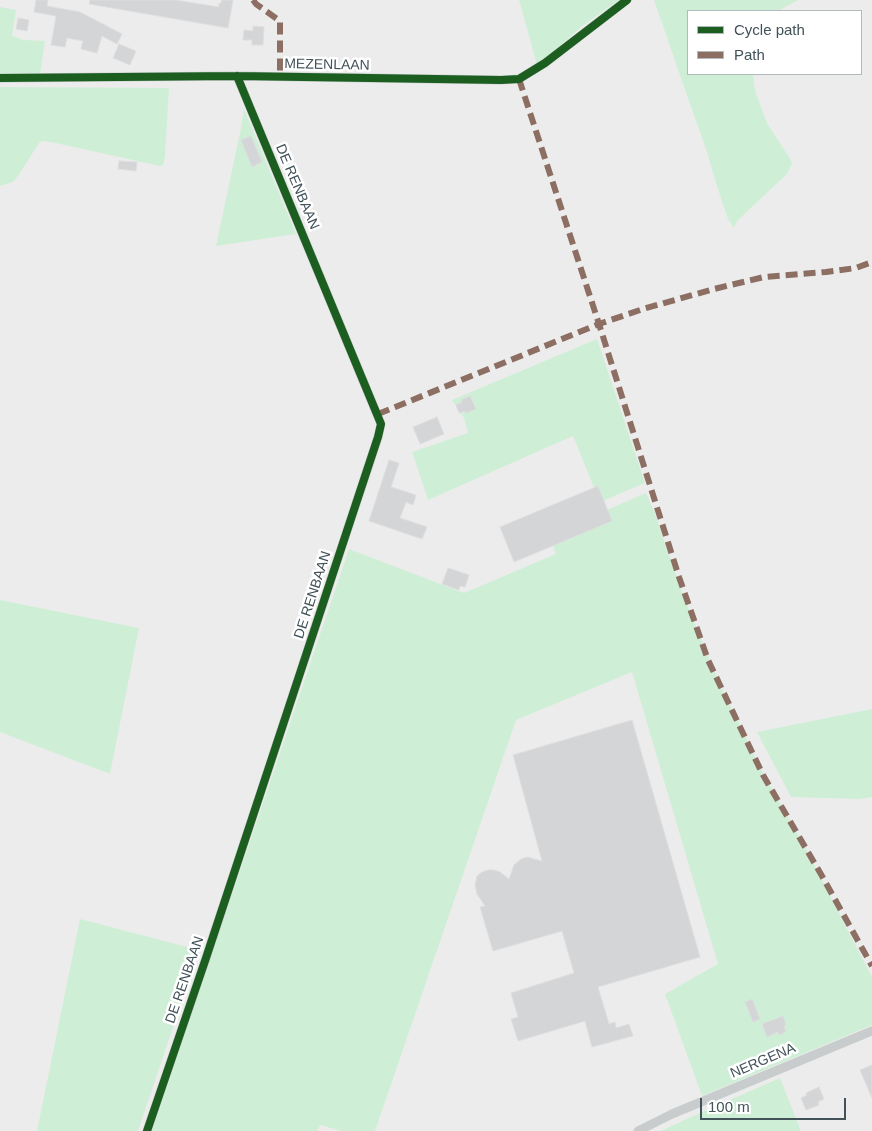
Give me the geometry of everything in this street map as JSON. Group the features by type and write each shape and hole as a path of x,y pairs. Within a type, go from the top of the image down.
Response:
{"street":[{"name":"MEZENLAAN","path":"0,78 237,76 519,79 545,63 627,0"},
{"name":"DE RENBAAN","path":"147,1131 216,930 381,424 237,76"},
{"name":"NERGENA","path":"638,1131 672,1114 872,1031"}],"green space":[{"path":"519,0 619,0 582,26 537,65"},
{"path":"654,0 798,0 780,10 687,10 687,75 753,75 755,91 767,123 792,163 787,174 737,221 734,228 728,219 707,152"},
{"path":"0,7 16,10 12,36 24,40 45,41 40,75 0,75"},
{"path":"0,87 169,88 163,165 160,166 42,141 13,182 0,186"},
{"path":"244,109 296,234 216,246 241,128"},
{"path":"597,339 645,483 600,502 573,436 428,500 412,452 468,433 464,418 452,400"},
{"path":"646,493 681,590 721,687 758,764 807,851 872,977 872,1025 702,1096 665,994 718,964 632,672 516,720 375,1131 341,1131 320,1125 317,1131 152,1131 349,549 464,593 556,554 549,535"},
{"path":"0,600 139,628 110,774 0,732"},
{"path":"872,709 872,797 859,799 791,797 757,732"},
{"path":"80,919 199,950 138,1131 37,1131"},
{"path":"780,1078 801,1131 661,1131 684,1120"}],"building":[{"path":"36,0 48,0 47,6 80,12 122,34 117,44 102,36 97,53 81,49 83,41 67,38 65,47 51,45 56,16 34,12"},
{"path":"90,0 175,0 219,7 219,3 222,0 233,0 228,28 89,4"},
{"path":"18,18 29,20 27,31 16,29"},
{"path":"253,26 264,27 263,45 252,45 252,40 243,40 244,30 253,31"},
{"path":"119,44 136,51 130,65 113,58"},
{"path":"251,136 262,162 252,167 241,140"},
{"path":"119,161 137,162 136,171 118,169"},
{"path":"470,396 476,409 466,413 465,411 459,413 456,405 462,402 461,400"},
{"path":"437,417 444,434 420,444 413,427"},
{"path":"389,460 399,463 391,487 416,495 413,505 406,502 400,518 427,527 422,539 369,521"},
{"path":"598,486 612,521 514,562 500,527"},
{"path":"448,568 469,575 465,587 460,586 459,590 442,584"},
{"path":"632,720 700,957 598,987 609,1024 615,1022 616,1028 629,1024 633,1036 592,1047 585,1021 518,1041 511,1019 518,1017 511,993 574,973 562,931 493,951 480,907 485,906 477,894 475,885 477,876 482,872 494,870 509,879 514,865 521,859 527,857 542,861 513,755"},
{"path":"752,999 760,1019 753,1022 745,1002"},
{"path":"783,1016 786,1032 779,1035 778,1032 767,1037 762,1024"},
{"path":"872,1065 872,1098 860,1070"},
{"path":"819,1087 824,1099 818,1102 819,1105 806,1110 801,1098 807,1095 806,1093"}],"marked path":[{"path":"253,0 280,21 280,76"},
{"path":"519,79 679,577 708,660 763,775 872,966"},
{"path":"378,414 599,324 643,309 764,277 856,268 872,262"}],"cycle path":[{"path":"0,78 237,76 519,79 545,63 627,0"},
{"path":"147,1131 206,958 381,424 237,76"}]}
